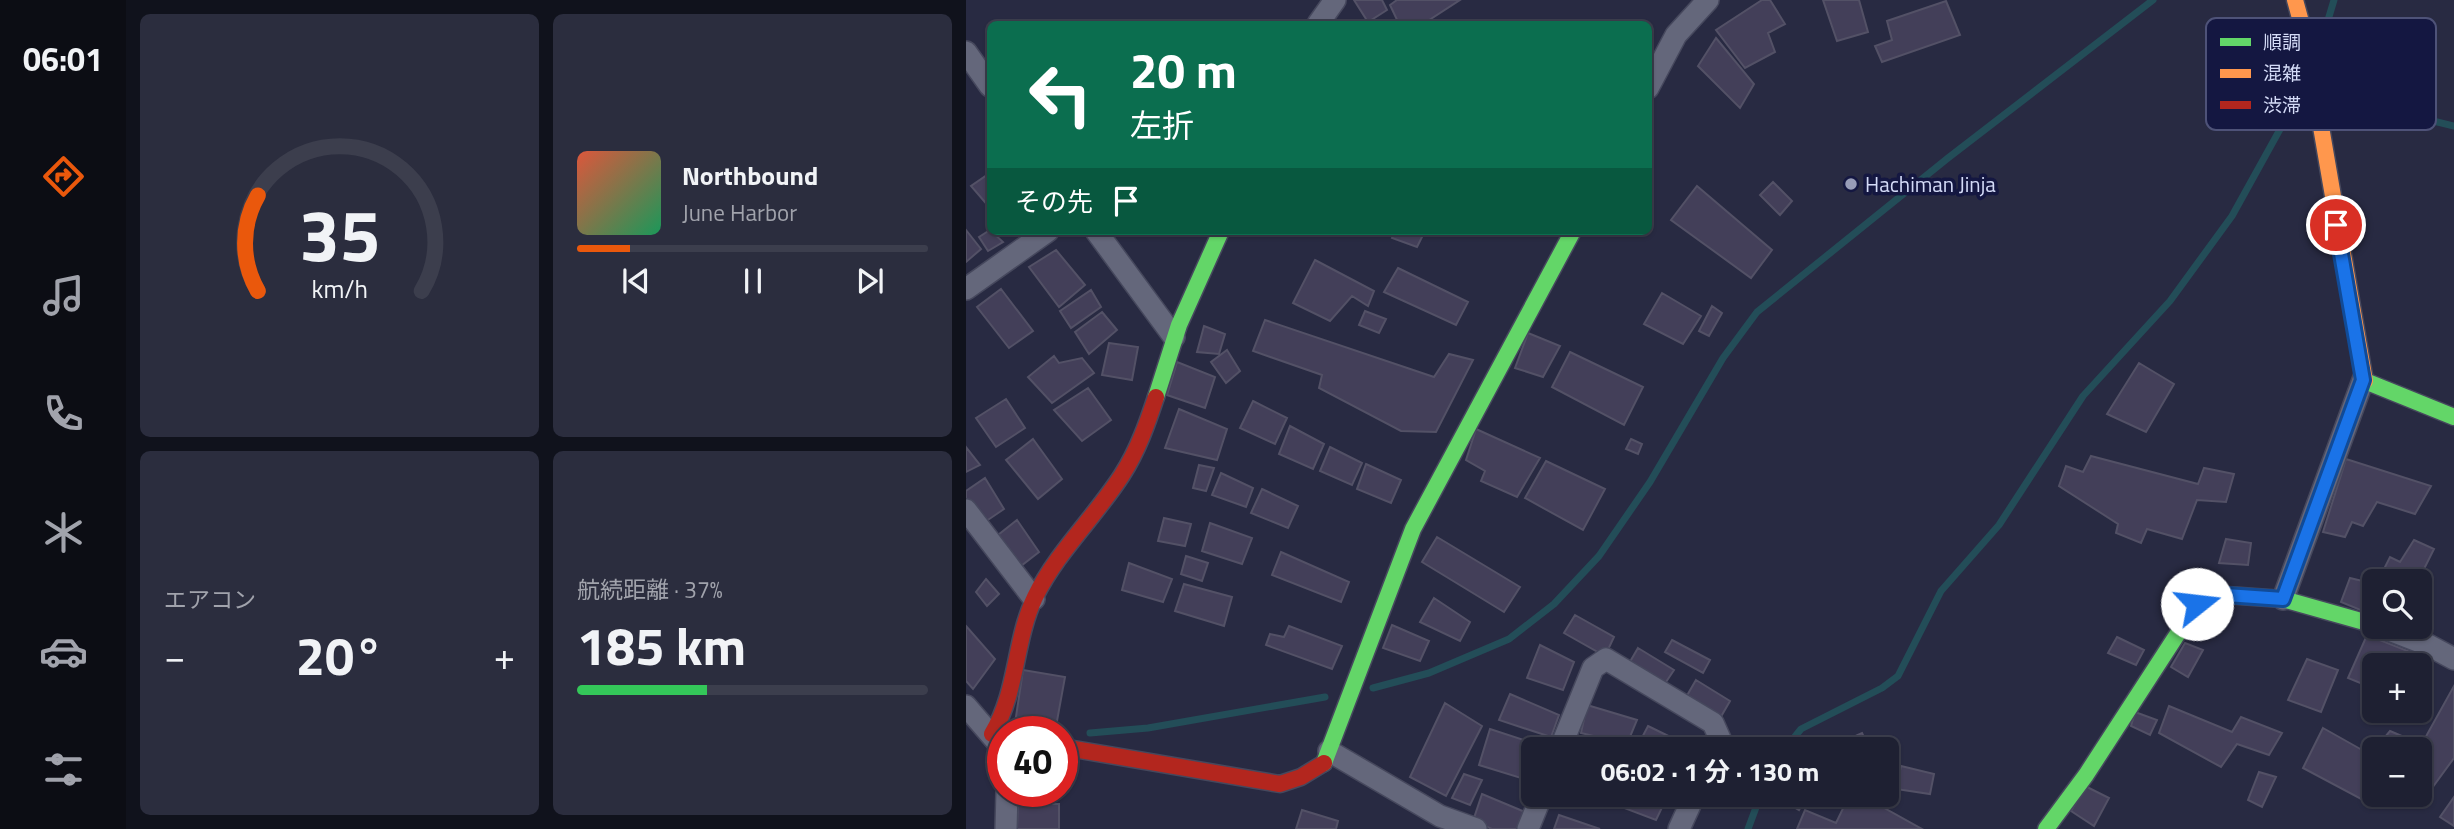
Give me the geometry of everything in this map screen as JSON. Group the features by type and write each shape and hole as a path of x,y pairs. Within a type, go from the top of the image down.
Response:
{"street":[{"path":"1320,21 1335,0"},
{"path":"1652,80 1676,35 1708,0"},
{"path":"2295,0 2300,18"},
{"path":"966,52 987,82"},
{"path":"2283,599 2363,380 2321,130"},
{"path":"966,289 1042,235"},
{"path":"1099,235 1174,338"},
{"path":"1004,716 1020,640 1034,599 1049,572 1125,470 1136,451 1174,338 1219,235"},
{"path":"1078,750 1280,783 1301,777 1325,763 1413,529 1571,235"},
{"path":"2363,380 2454,417"},
{"path":"966,510 1034,599"},
{"path":"2046,829 2086,775 2197,604 2212,594 2283,599 2362,622"},
{"path":"2412,639 2454,659"},
{"path":"1565,737 1593,668 1606,659 1713,723 1719,737"},
{"path":"966,706 987,728"},
{"path":"1329,751 1440,816 1476,829"},
{"path":"1006,829 1007,807"},
{"path":"1528,829 1537,807"},
{"path":"1679,829 1689,807"}],"building":[{"path":"1354,0 1382,0 1387,10 1367,21"},
{"path":"1397,0 1460,0 1428,21 1398,21 1390,5"},
{"path":"1762,0 1770,0 1785,24 1768,33 1775,52 1745,68 1716,30"},
{"path":"1823,0 1859,0 1868,32 1837,41"},
{"path":"1946,1 1960,35 1882,62 1875,46 1892,40 1887,21"},
{"path":"1716,38 1754,84 1740,108 1698,66"},
{"path":"987,175 987,205 971,186"},
{"path":"1773,182 1792,201 1780,215 1760,195"},
{"path":"1697,186 1772,250 1751,278 1671,220"},
{"path":"966,230 981,249 966,262"},
{"path":"987,232 987,235 995,235 1003,242 988,251 979,237"},
{"path":"1393,235 1423,235 1417,247 1392,238"},
{"path":"1056,250 1085,285 1059,307 1029,267"},
{"path":"1315,260 1374,291 1368,306 1352,296 1330,321 1293,303"},
{"path":"1398,268 1468,302 1456,325 1384,292"},
{"path":"1001,289 1033,331 1009,348 977,307"},
{"path":"1091,290 1101,307 1071,328 1060,311"},
{"path":"1662,293 1701,316 1683,344 1644,324"},
{"path":"1712,306 1722,313 1709,336 1699,331"},
{"path":"1365,311 1386,319 1379,333 1359,325"},
{"path":"1102,312 1117,330 1089,354 1075,332"},
{"path":"1265,320 1434,377 1449,354 1473,360 1436,432 1401,431 1319,388 1322,375 1253,351"},
{"path":"1204,326 1225,334 1219,354 1197,352"},
{"path":"1528,333 1560,346 1543,377 1515,368"},
{"path":"1109,343 1138,347 1132,380 1102,375"},
{"path":"1227,350 1240,371 1226,383 1211,362"},
{"path":"1570,352 1643,387 1624,425 1552,387"},
{"path":"1054,356 1059,363 1082,358 1094,373 1052,403 1028,377"},
{"path":"1177,362 1215,377 1205,408 1167,395"},
{"path":"2139,363 2174,384 2146,432 2107,414"},
{"path":"1088,388 1111,420 1082,441 1054,410"},
{"path":"1006,399 1025,428 996,447 976,418"},
{"path":"1253,401 1287,418 1275,444 1240,428"},
{"path":"1179,409 1227,429 1217,460 1165,448"},
{"path":"1290,426 1324,444 1313,469 1279,454"},
{"path":"1476,429 1540,458 1517,497 1481,481 1485,471 1466,460"},
{"path":"1033,439 1062,479 1038,499 1006,460"},
{"path":"1631,439 1642,444 1638,454 1626,449"},
{"path":"966,447 980,465 966,472"},
{"path":"1330,447 1362,463 1352,485 1320,471"},
{"path":"2091,456 2198,484 2204,468 2234,474 2226,502 2197,500 2182,539 2147,529 2141,543 2116,533 2118,524 2059,486 2066,466 2083,472"},
{"path":"2346,459 2431,486 2415,514 2377,502 2363,526 2352,522 2345,537 2323,532"},
{"path":"1546,461 1605,489 1583,530 1525,498"},
{"path":"1366,464 1401,480 1391,503 1357,489"},
{"path":"1199,465 1214,468 1206,491 1193,488"},
{"path":"1221,473 1253,488 1246,507 1212,495"},
{"path":"985,478 1004,509 982,524 966,502 966,491"},
{"path":"1262,489 1298,506 1288,528 1251,513"},
{"path":"1164,518 1191,524 1185,546 1158,541"},
{"path":"1017,520 1039,552 1017,569 993,539"},
{"path":"1210,523 1252,538 1242,564 1202,551"},
{"path":"1437,537 1520,587 1504,612 1422,562"},
{"path":"2226,539 2251,543 2248,565 2219,563"},
{"path":"2414,540 2434,549 2424,569 2384,569 2390,557 2400,562"},
{"path":"1281,552 1349,582 1341,602 1272,575"},
{"path":"1186,556 1208,563 1202,581 1181,574"},
{"path":"1129,563 1172,579 1163,602 1122,590"},
{"path":"2350,578 2362,581 2362,611 2341,602"},
{"path":"986,579 999,594 987,606 976,592"},
{"path":"1184,584 1232,597 1224,626 1175,611"},
{"path":"1434,598 1470,622 1460,641 1420,622"},
{"path":"1575,615 1614,637 1605,656 1564,633"},
{"path":"1392,625 1429,641 1420,661 1383,648"},
{"path":"966,626 995,659 973,689 966,681"},
{"path":"1289,626 1342,646 1332,669 1266,645 1270,634 1284,637"},
{"path":"2117,637 2144,650 2136,665 2108,653"},
{"path":"2365,639 2377,639 2413,653 2362,653 2362,684 2348,678"},
{"path":"1672,640 1710,660 1703,673 1665,652"},
{"path":"2185,643 2203,650 2188,677 2171,667"},
{"path":"1540,645 1574,662 1563,690 1527,678"},
{"path":"1638,648 1674,670 1662,688 1627,667"},
{"path":"2307,659 2338,670 2321,712 2288,700"},
{"path":"1023,670 1065,677 1058,716 1016,716"},
{"path":"1696,680 1730,701 1719,720 1685,699"},
{"path":"2454,686 2454,758 2432,788 2432,737 2426,737"},
{"path":"1510,694 1559,715 1551,737 1499,720"},
{"path":"1445,703 1482,726 1446,796 1410,777"},
{"path":"1587,705 1637,720 1630,737 1598,737 1581,733"},
{"path":"2169,706 2232,732 2241,717 2282,733 2269,755 2237,744 2221,767 2159,733"},
{"path":"2135,712 2157,720 2150,735 2131,726"},
{"path":"1648,726 1671,737 1642,737"},
{"path":"2323,728 2362,750 2362,799 2303,768"},
{"path":"1490,729 1521,739 1521,778 1479,765"},
{"path":"2390,731 2404,737 2385,737"},
{"path":"1901,766 1934,774 1930,794 1899,789"},
{"path":"2259,772 2276,777 2262,807 2248,800"},
{"path":"1464,774 1482,780 1470,805 1452,798"},
{"path":"2085,786 2109,798 2094,826 2071,811"},
{"path":"1482,794 1525,812 1518,829 1492,829 1473,821"},
{"path":"2454,797 2454,826 2440,817"},
{"path":"1018,807 1059,807 1059,829 1017,829"},
{"path":"1622,807 1662,807 1656,820"},
{"path":"1844,807 1882,807 1922,829 1797,829 1805,810 1836,823"},
{"path":"1302,810 1338,821 1336,829 1296,829"},
{"path":"1559,815 1600,829 1554,829"}],"waterway":[{"path":"1373,688 1429,673 1509,639 1554,604 1599,556 1650,482 1723,358 1757,312 1948,158 2153,0"},
{"path":"2329,18 2334,0"},
{"path":"2436,122 2454,126"},
{"path":"1795,737 1801,729 1882,688 1898,676 1941,591 1999,525 2083,396 2170,301 2232,216 2280,130"},
{"path":"1090,733 1148,728 1325,697"},
{"path":"1748,829 1756,807"}],"traffic: fast":[{"path":"1156,397 1179,325 1219,235"},
{"path":"1324,763 1413,529 1571,235"},
{"path":"2365,381 2454,417"},
{"path":"2046,829 2086,775 2197,604 2212,594 2283,599 2362,621"}],"traffic: slow":[{"path":"2295,0 2300,18"},
{"path":"2322,130 2365,381"}],"traffic: jam":[{"path":"1001,716 1007,701 1023,631 1035,597 1054,565 1128,466 1156,397"},
{"path":"1078,750 1280,784 1301,777 1324,763"}],"place":[{"name":"Hachiman Jinja","path":"1851,184"}],"route":[{"path":"2197,604 2212,594 2283,599 2363,380 2336,225"}]}
